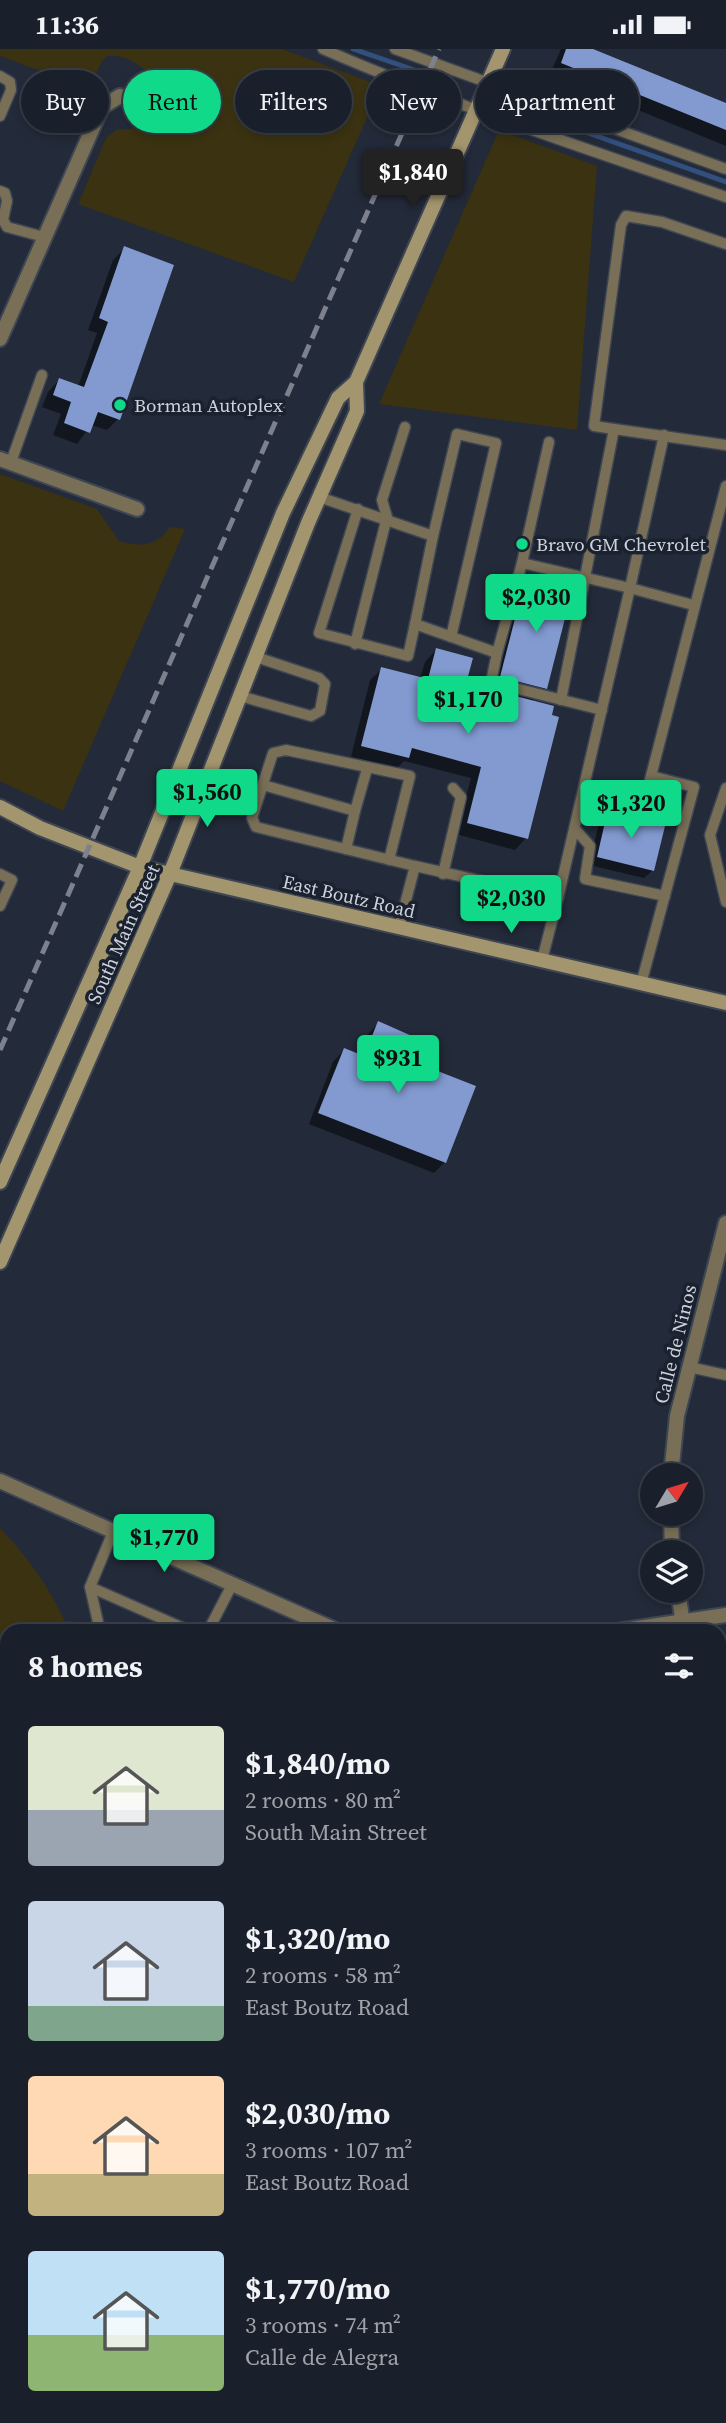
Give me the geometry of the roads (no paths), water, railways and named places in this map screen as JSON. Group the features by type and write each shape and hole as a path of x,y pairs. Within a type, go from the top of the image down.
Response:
{"main road":[{"name":"South Main Street","path":"494,70 503,49"},
{"name":"South Main Street","path":"0,1182 140,867 284,513 338,398 356,382 475,113"},
{"name":"South Main Street","path":"0,1262 170,874 319,497 357,411 356,382"},
{"name":"East Boutz Road","path":"0,807 89,848 140,867 726,1003"}],"street":[{"path":"0,339 6,312 44,237 102,107 120,96"},
{"path":"5,461 137,509"},
{"name":"Calle de Ninos","path":"672,1463 677,1416 726,1223"},
{"path":"0,1481 322,1624"},
{"path":"680,1603 684,1624"},
{"path":"692,1624 726,1615"}],"lane":[{"path":"323,49 420,92 475,107"},
{"path":"395,49 475,79"},
{"path":"0,76 10,82 10,90 0,116"},
{"path":"547,133 726,197"},
{"path":"625,133 726,169"},
{"path":"0,191 5,193 7,201 3,219 7,227 44,237"},
{"path":"726,244 662,222 626,216 621,225 594,426 726,446"},
{"path":"5,461 42,375"},
{"path":"355,644 387,517 382,501 405,427"},
{"path":"561,700 614,429"},
{"path":"358,509 319,633 408,656 457,434 496,443 451,637"},
{"path":"542,960 576,830 664,435"},
{"path":"549,442 522,563 491,682 602,711"},
{"path":"584,793 643,804 726,485"},
{"path":"319,497 387,517 433,536"},
{"path":"522,563 693,605"},
{"path":"415,624 497,653"},
{"path":"240,696 312,716 320,711 325,684 318,678 256,657"},
{"path":"423,779 286,750 273,753 252,818 256,827 443,874 558,898"},
{"path":"346,849 367,769"},
{"path":"389,860 410,776"},
{"path":"641,984 694,787 650,776"},
{"path":"263,785 355,811"},
{"path":"443,874 461,797 453,788"},
{"path":"726,788 723,808 710,835 726,901"},
{"path":"576,830 590,846 585,879 665,896"},
{"path":"399,927 415,866"},
{"path":"0,874 12,880 0,906"},
{"path":"689,1367 726,1375"},
{"path":"98,1624 90,1587 113,1532"},
{"path":"212,1624 232,1585"},
{"path":"90,1587 174,1624"}],"waterway":[{"path":"353,49 414,70"},
{"path":"588,133 726,182"}],"railway":[{"path":"0,1050 439,49"}],"place":[{"name":"Borman Autoplex","path":"120,405"},
{"name":"Bravo GM Chevrolet","path":"522,544"}]}
